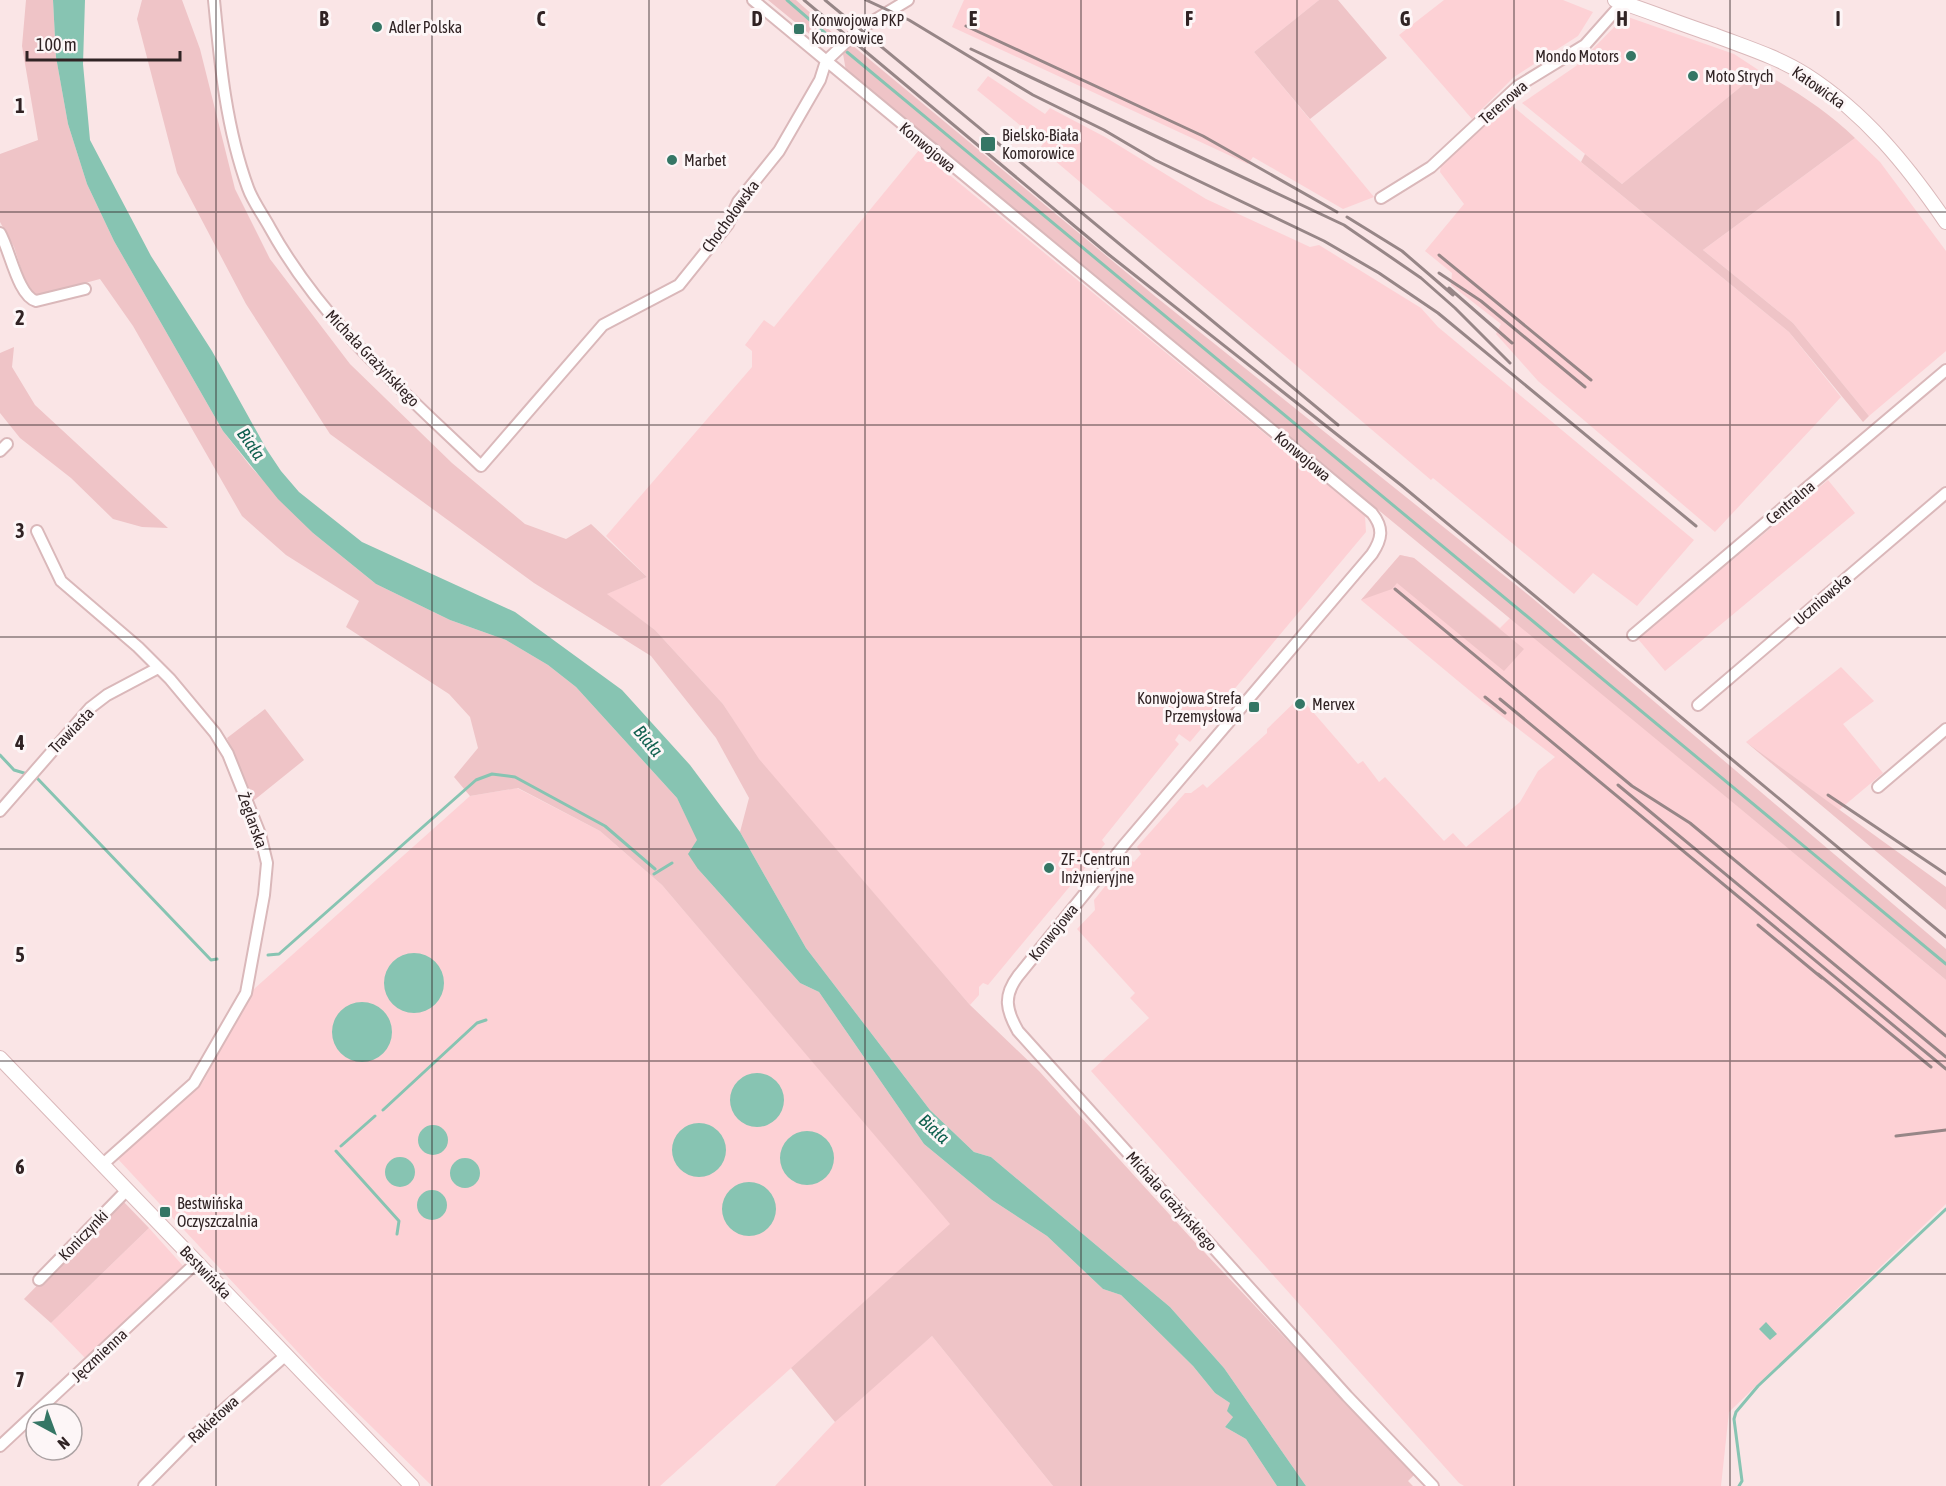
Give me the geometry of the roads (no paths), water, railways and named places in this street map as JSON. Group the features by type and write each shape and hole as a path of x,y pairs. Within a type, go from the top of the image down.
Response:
{"street":[{"name":"Michała Grażyńskiego","path":"214,0 220,70 234,141 249,190 280,247 310,290 350,339 481,466"},
{"name":"Konwojowa","path":"753,0 1379,521 1381,533 1379,544 1372,554 1125,844 1008,989 1006,1001"},
{"name":"Chochołowska","path":"481,466 603,325 679,285 728,224 738,202 779,151 820,80 826,61 855,34 908,0"},
{"name":"Terenowa","path":"1381,198 1431,167 1518,86 1585,45 1620,1"},
{"name":"Katowicka","path":"1620,1 1765,54 1805,74 1844,102 1879,135 1941,206 1946,222"},
{"path":"0,233 9,248 22,292 28,299 36,301 85,289"},
{"name":"Centralna","path":"1633,635 1946,370"},
{"name":"Uczniowska","path":"1698,705 1946,493"},
{"name":"Żeglarska","path":"37,531 61,581 158,668 202,717 228,754 260,834 267,862 267,876 246,993 194,1083 103,1164"},
{"name":"Trawiasta","path":"0,811 90,708 107,695 158,668"},
{"path":"1878,787 1946,729"},
{"name":"Michała Grażyńskiego","path":"1006,1001 1009,1016 1018,1031 1347,1396 1432,1486"},
{"name":"Bestwińska","path":"0,1058 412,1486"},
{"name":"Koniczynki","path":"39,1280 127,1190"},
{"name":"Jęczmienna","path":"0,1446 196,1262"},
{"name":"Rakietowa","path":"144,1486 188,1441 286,1355"}],"water":[{"name":"Biała","path":"53,0 85,0 83,64 90,140 151,256 212,351 281,471 299,492 362,542 515,612 622,690 690,765 740,832 806,948 930,1110 974,1152 991,1157 1170,1307 1224,1368 1306,1486 1277,1486 1246,1439 1225,1427 1233,1417 1227,1411 1230,1403 1215,1393 1193,1366 1121,1295 1103,1289 1047,1236 992,1200 924,1144 819,992 800,983 698,869 688,854 697,840 677,798 576,687 548,665 506,640 450,620 376,584 313,533 278,499 223,431 114,241 87,184 68,124 56,57"},
{"path":"414,953 431,958 439,966 444,983 439,1000 431,1008 414,1013 397,1008 389,1000 384,983 389,966 397,958"},
{"path":"362,1002 383,1011 392,1032 383,1053 362,1062 341,1053 332,1032 341,1011"},
{"path":"752,1073 762,1073 772,1077 780,1085 784,1100 780,1115 772,1123 762,1127 752,1127 742,1123 734,1115 730,1105 730,1095 734,1085 742,1077"},
{"path":"694,1123 704,1123 714,1127 722,1135 726,1150 722,1165 714,1173 704,1177 694,1177 684,1173 676,1165 672,1155 672,1145 676,1135 684,1127"},
{"path":"433,1125 444,1129 448,1140 444,1151 433,1155 422,1151 418,1140 422,1129"},
{"path":"802,1131 812,1131 822,1135 830,1143 834,1158 830,1173 822,1181 812,1185 802,1185 792,1181 784,1173 780,1163 780,1153 784,1143 792,1135"},
{"path":"400,1157 411,1161 415,1172 411,1183 400,1187 389,1183 385,1172 389,1161"},
{"path":"465,1158 476,1162 480,1173 476,1184 465,1188 454,1184 450,1173 454,1162"},
{"path":"744,1182 754,1182 764,1186 772,1194 776,1209 772,1224 764,1232 754,1236 744,1236 734,1232 726,1224 722,1214 722,1204 726,1194 734,1186"},
{"path":"432,1190 443,1194 447,1205 443,1216 432,1220 421,1216 417,1205 421,1194"},
{"path":"1766,1322 1777,1334 1770,1340 1759,1329"}],"waterway":[{"path":"787,0 832,39"},
{"path":"847,52 1946,964"},
{"path":"0,755 14,770 24,773"},
{"path":"268,955 279,954 476,780 492,774 515,777 605,826 655,869"},
{"path":"37,778 211,960 217,959"},
{"path":"654,874 672,863"},
{"path":"383,1110 477,1023 486,1020"},
{"path":"341,1146 375,1116"},
{"path":"336,1151 399,1221 397,1234"},
{"path":"1739,1486 1742,1481 1734,1419 1736,1412 1758,1386 1946,1209"}],"railway":[{"path":"804,0 1108,254 1401,485 1946,937"},
{"path":"825,0 1338,425"},
{"path":"866,0 909,20 1033,95 1104,130 1155,160 1324,241 1379,273 1438,313 1696,526"},
{"path":"966,26 1203,136 1337,212"},
{"path":"971,49 1344,225 1421,278 1510,363"},
{"path":"1347,217 1402,251 1453,295"},
{"path":"1439,255 1591,380"},
{"path":"1439,273 1481,301 1585,387"},
{"path":"1449,288 1512,343"},
{"path":"1395,589 1632,786 1690,823 1946,1036"},
{"path":"1485,697 1505,713"},
{"path":"1500,699 1946,1069"},
{"path":"1618,785 1946,1057"},
{"path":"1828,795 1946,874"},
{"path":"1758,925 1822,978"},
{"path":"1818,974 1931,1067"},
{"path":"1896,1136 1946,1130"}],"place":[{"name":"Adler Polska","path":"377,27"},
{"name":"Konwojowa PKP Komorowice","path":"799,29"},
{"name":"Mondo Motors","path":"1631,56"},
{"name":"Moto Strych","path":"1693,76"},
{"name":"Bielsko-Biała Komorowice","path":"988,144"},
{"name":"Marbet","path":"672,160"},
{"name":"Mervex","path":"1300,704"},
{"name":"Konwojowa Strefa Przemysłowa","path":"1254,707"},
{"name":"ZF - Centrun Inżynieryjne","path":"1049,868"},
{"name":"Bestwińska Oczyszczalnia","path":"165,1212"}]}
